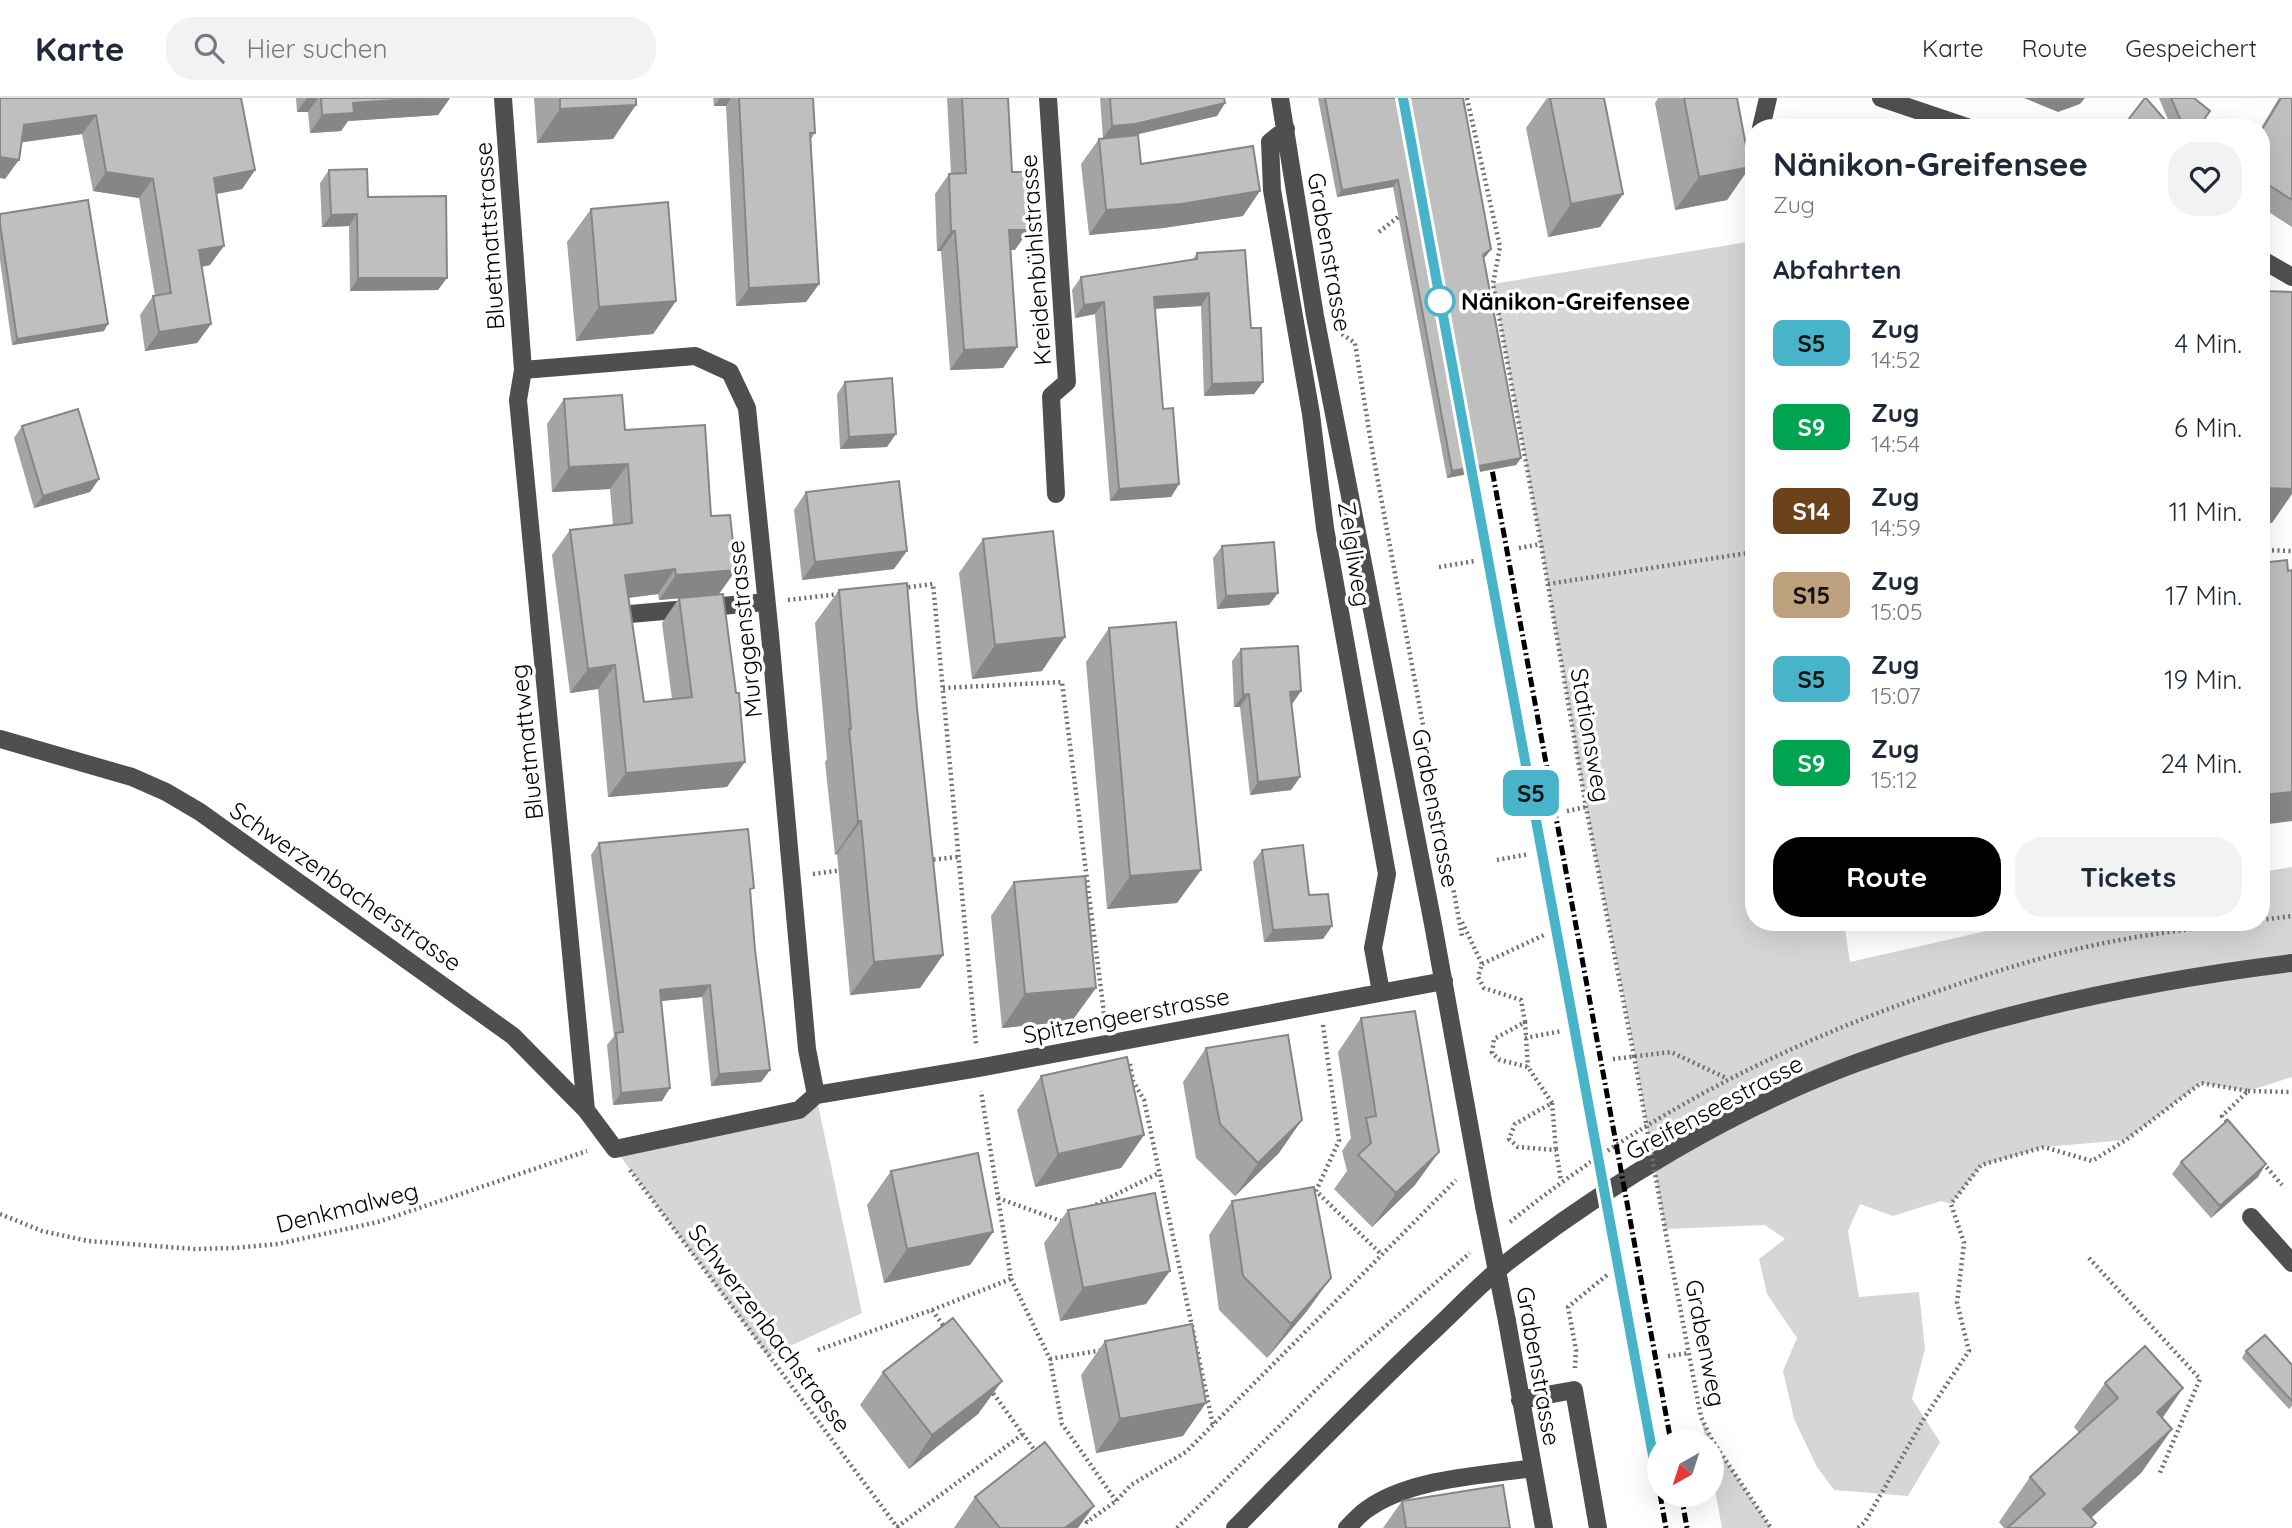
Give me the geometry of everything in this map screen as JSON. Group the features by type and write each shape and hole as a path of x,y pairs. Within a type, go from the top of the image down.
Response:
{"street":[{"name":"Bluetmattstrasse","path":"503,98 523,370"},
{"name":"Kreidenbühlstrasse","path":"1048,98 1067,382 1051,396 1056,494"},
{"name":"Grabenstrasse","path":"1280,98 1315,316 1444,981 1544,1528"},
{"path":"1763,119 1768,98"},
{"path":"1881,98 1943,119"},
{"name":"Zelgliweg","path":"1286,129 1270,142 1272,190 1311,414 1325,528 1387,874 1373,948 1381,992"},
{"path":"2270,264 2292,277"},
{"name":"Murggenstrasse","path":"523,370 695,356 730,372 747,408 807,1049 816,1095"},
{"name":"Bluetmattweg","path":"523,370 518,400 586,1110"},
{"path":"630,614 766,602"},
{"name":"Schwerzenbacherstrasse","path":"0,740 132,777 166,792 200,812 513,1036 586,1110 615,1149"},
{"name":"Greifenseestrasse","path":"1235,1528 1358,1402 1503,1266 1580,1209 1689,1142 1767,1101 1857,1063 1970,1026 2113,990 2292,963"},
{"name":"Spitzengeerstrasse","path":"816,1095 978,1068 1444,981"},
{"path":"615,1149 799,1110 816,1095"},
{"path":"2251,1217 2292,1263"},
{"path":"1520,1400 1574,1390 1598,1528"},
{"path":"1346,1528 1367,1509 1396,1493 1432,1483 1533,1468"}],"path":[{"name":"Stationsweg","path":"1467,98 1500,247 1493,284 1586,807 1665,1229"},
{"path":"1379,232 1411,207"},
{"path":"1488,248 1500,247"},
{"path":"1355,343 1372,449 1461,918 1463,942"},
{"path":"1519,548 1541,544"},
{"path":"2270,550 2292,551"},
{"path":"1548,584 1745,553"},
{"path":"1439,567 1475,561"},
{"path":"891,589 933,584 978,1068 1011,1279 1050,1359 1062,1424 1116,1501"},
{"path":"766,602 850,593"},
{"path":"943,688 1062,682 1116,1041 1144,1100 1213,1424"},
{"path":"1567,811 1586,807"},
{"path":"1497,860 1529,853"},
{"path":"917,862 958,857"},
{"path":"792,877 847,870"},
{"path":"2270,919 2292,916"},
{"path":"1461,918 1482,964 1478,977 1484,988 1521,1000 1528,1067 1552,1103 1561,1181"},
{"path":"1482,964 1544,934"},
{"path":"1320,1003 1339,1141 1316,1191 1382,1255"},
{"path":"1525,1022 1494,1039 1492,1053 1500,1060 1528,1067"},
{"path":"1525,1038 1562,1031"},
{"path":"1613,1059 1671,1052 1727,1079"},
{"path":"1858,1528 1865,1522 1925,1417 1969,1351 1957,1303 1964,1243 1951,1204 1982,1165 2044,1147 2092,1161 2126,1140 2202,1083 2248,1091 2292,1092"},
{"path":"2235,1131 2222,1116 2248,1091"},
{"path":"1552,1103 1515,1124 1510,1139 1518,1147 1556,1150"},
{"name":"Denkmalweg","path":"0,1214 42,1231 88,1241 195,1249 267,1245 378,1222 593,1149 615,1149"},
{"name":"Schwerzenbachstrasse","path":"615,1149 897,1528"},
{"path":"2259,1158 2282,1185"},
{"path":"1079,1511 1087,1522 1116,1501 1131,1485 1186,1452 1476,1160"},
{"path":"1086,1209 1160,1173"},
{"path":"998,1198 1061,1221 1073,1215"},
{"name":"Grabenweg","path":"1665,1229 1701,1417 1771,1528"},
{"path":"2089,1258 2200,1379 2159,1475"},
{"path":"1574,1390 1576,1350 1568,1307 1608,1275"},
{"path":"818,1350 1011,1279"},
{"path":"932,1310 947,1330"},
{"path":"1180,1336 1194,1334"},
{"path":"1050,1359 1115,1348"},
{"path":"1668,1356 1689,1353"},
{"path":"985,1382 1039,1456"},
{"path":"897,1528 1023,1434"}],"shaded area":[{"path":"1745,242 1745,931 1845,931 1850,962 1986,931 2270,931 2270,871 2292,867 2292,1077 2248,1091 2201,1083 2126,1140 2044,1147 1982,1165 1951,1204 1941,1201 1893,1216 1860,1204 1848,1231 1859,1297 1919,1292 1925,1349 1912,1399 1940,1442 1908,1496 1834,1490 1817,1467 1794,1419 1783,1371 1797,1338 1767,1294 1759,1259 1785,1239 1765,1225 1665,1229 1633,1045 1586,807 1493,284"},
{"path":"816,1095 862,1313 768,1356 615,1149 799,1110"},
{"path":"1724,1458 1771,1528 1722,1528 1718,1507 1724,1507"}],"building":[{"path":"0,98 241,98 255,170 214,178 224,246 199,250 211,324 159,332 153,296 171,293 153,179 106,172 96,115 24,125 19,160 0,157"},
{"path":"321,98 426,98 353,103 354,113 322,115"},
{"path":"560,98 636,98 636,105 560,109"},
{"path":"739,98 813,98 815,133 810,133 819,284 749,288"},
{"path":"962,98 1008,98 1012,172 1028,172 1029,230 1009,230 1017,347 964,350 955,231 951,231 949,174 966,173"},
{"path":"1110,98 1224,98 1225,103 1135,124 1112,126"},
{"path":"1325,98 1463,98 1491,249 1483,255 1521,458 1452,471 1398,180 1342,190"},
{"path":"1550,98 1604,98 1623,194 1571,204"},
{"path":"1684,98 1737,98 1745,140 1745,168 1699,177"},
{"path":"2146,98 2164,119 2129,119"},
{"path":"2171,98 2194,98 2210,111 2204,119 2180,119"},
{"path":"2281,98 2292,98 2292,200 2270,186 2268,119"},
{"path":"1138,135 1141,164 1253,146 1260,191 1181,204 1106,210 1099,139"},
{"path":"367,169 368,197 446,196 447,278 358,278 357,214 331,215 329,170"},
{"path":"88,200 108,324 17,339 0,214"},
{"path":"668,202 676,301 599,307 591,209"},
{"path":"1245,250 1251,328 1261,328 1263,382 1212,384 1209,293 1154,297 1163,409 1173,408 1179,484 1119,489 1104,302 1084,305 1081,277 1197,259 1197,253"},
{"path":"2270,291 2292,292 2292,489 2270,488"},
{"path":"892,378 896,434 849,437 845,382"},
{"path":"622,395 625,430 705,425 711,516 730,515 736,570 676,575 675,569 625,575 644,702 692,697 679,598 723,594 736,693 739,693 745,762 626,773 615,665 588,669 570,530 632,523 628,464 569,467 564,399"},
{"path":"78,409 99,479 43,496 22,426"},
{"path":"899,481 907,551 815,562 806,492"},
{"path":"1053,531 1065,637 995,645 983,539"},
{"path":"1274,542 1278,593 1226,596 1222,546"},
{"path":"2287,560 2288,571 2292,570 2292,792 2270,794 2270,562"},
{"path":"907,583 943,955 874,962 861,821 858,821 849,729 839,590"},
{"path":"1176,622 1201,870 1130,876 1109,628"},
{"path":"1298,646 1301,691 1290,692 1300,777 1258,782 1249,694 1243,695 1241,649"},
{"path":"748,829 754,888 750,889 755,950 770,1070 719,1074 710,985 660,990 670,1088 621,1093 616,1033 623,1032 599,843"},
{"path":"1303,845 1309,895 1328,894 1332,926 1273,930 1262,850"},
{"path":"1085,876 1096,988 1025,994 1014,882"},
{"path":"1415,1011 1439,1152 1396,1193 1358,1155 1371,1143 1366,1118 1376,1116 1361,1018"},
{"path":"1288,1035 1302,1120 1258,1163 1220,1124 1206,1048"},
{"path":"1127,1057 1144,1135 1058,1154 1041,1076"},
{"path":"2228,1120 2266,1164 2220,1206 2181,1162"},
{"path":"978,1153 993,1232 907,1249 891,1171"},
{"path":"1314,1187 1331,1278 1291,1324 1243,1276 1232,1201"},
{"path":"1155,1193 1170,1271 1083,1288 1068,1210"},
{"path":"953,1318 1002,1381 932,1435 883,1372"},
{"path":"1192,1324 1206,1403 1120,1419 1105,1341"},
{"path":"2265,1335 2292,1365 2292,1401 2246,1351"},
{"path":"2145,1346 2183,1388 2157,1412 2172,1429 2083,1509 2096,1523 2091,1528 2007,1528 2045,1494 2030,1477 2118,1398 2105,1383"},
{"path":"1045,1442 1094,1506 1065,1528 1000,1528 975,1497"},
{"path":"1503,1485 1510,1528 1406,1528 1402,1501"}],"railway":[{"path":"1489,453 1669,1430"},
{"path":"1468,455 1648,1430"},
{"path":"1662,1507 1666,1528"},
{"path":"1683,1507 1687,1528"}],"train":[{"name":"S5","path":"1403,98 1648,1430"}],"place":[{"name":"Nänikon-Greifensee","path":"1440,301"}]}
